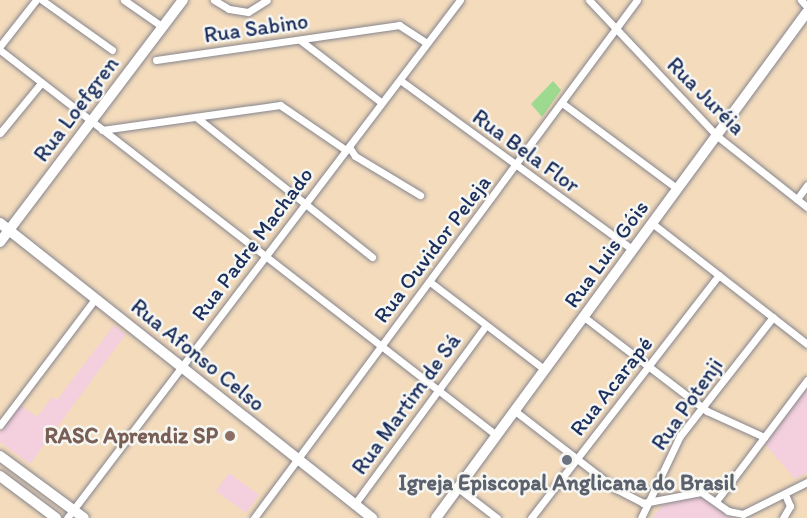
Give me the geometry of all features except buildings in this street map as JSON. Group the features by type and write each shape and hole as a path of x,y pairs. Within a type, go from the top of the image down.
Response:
{"street":[{"path":"36,0 0,48 41,83 496,435"},
{"path":"42,0 112,50"},
{"path":"124,0 161,30"},
{"name":"Rua Loefgren","path":"0,242 5,226 92,122 183,0"},
{"path":"213,0 229,9 248,12 267,0"},
{"name":"Rua Padre Machado","path":"70,514 460,0"},
{"name":"Rua Juréia","path":"589,0 717,136 807,207"},
{"name":"Rua Ouvidor Peleja","path":"254,518 516,167 637,0"},
{"path":"801,0 807,7"},
{"name":"Rua Luis Góis","path":"436,518 807,12"},
{"name":"Rua Sabino","path":"156,60 399,25 427,43"},
{"path":"300,40 382,103"},
{"name":"Rua Bela Flor","path":"400,80 516,167 633,250"},
{"path":"0,133 41,83"},
{"path":"562,103 678,189"},
{"path":"102,130 284,106 348,148 355,156 420,195"},
{"path":"196,117 307,202 372,257"},
{"path":"796,199 807,185"},
{"path":"653,224 807,344"},
{"name":"Rua Afonso Celso","path":"5,226 372,518"},
{"name":"Rua Acarapé","path":"531,518 719,275"},
{"path":"430,282 545,370"},
{"path":"0,425 95,298"},
{"path":"584,317 702,408 764,437"},
{"name":"Rua Potenji","path":"641,518 650,504 674,445 773,317"},
{"name":"Rua Martim de Sá","path":"354,504 486,325"},
{"path":"717,500 807,380"},
{"path":"515,411 628,497 650,504 692,492 708,493 728,511 743,514 807,482"},
{"path":"0,456 70,514 84,518"},
{"path":"0,476 56,518"},
{"path":"458,488 496,518"},
{"path":"783,518 790,506 785,494"}],"shaded area":[{"path":"114,325 126,334 30,464 0,442 0,432 20,405 37,417 52,397 57,400"},
{"path":"807,387 807,473 795,479 765,444"},
{"path":"229,473 259,495 246,513 216,491"},
{"path":"701,496 732,518 652,518 663,505"}],"green space":[{"path":"553,81 561,90 542,117 531,104"}],"place":[{"name":"RASC Aprendiz SP","path":"230,436"},
{"name":"Igreja Episcopal Anglicana do Brasil","path":"567,460"}]}
